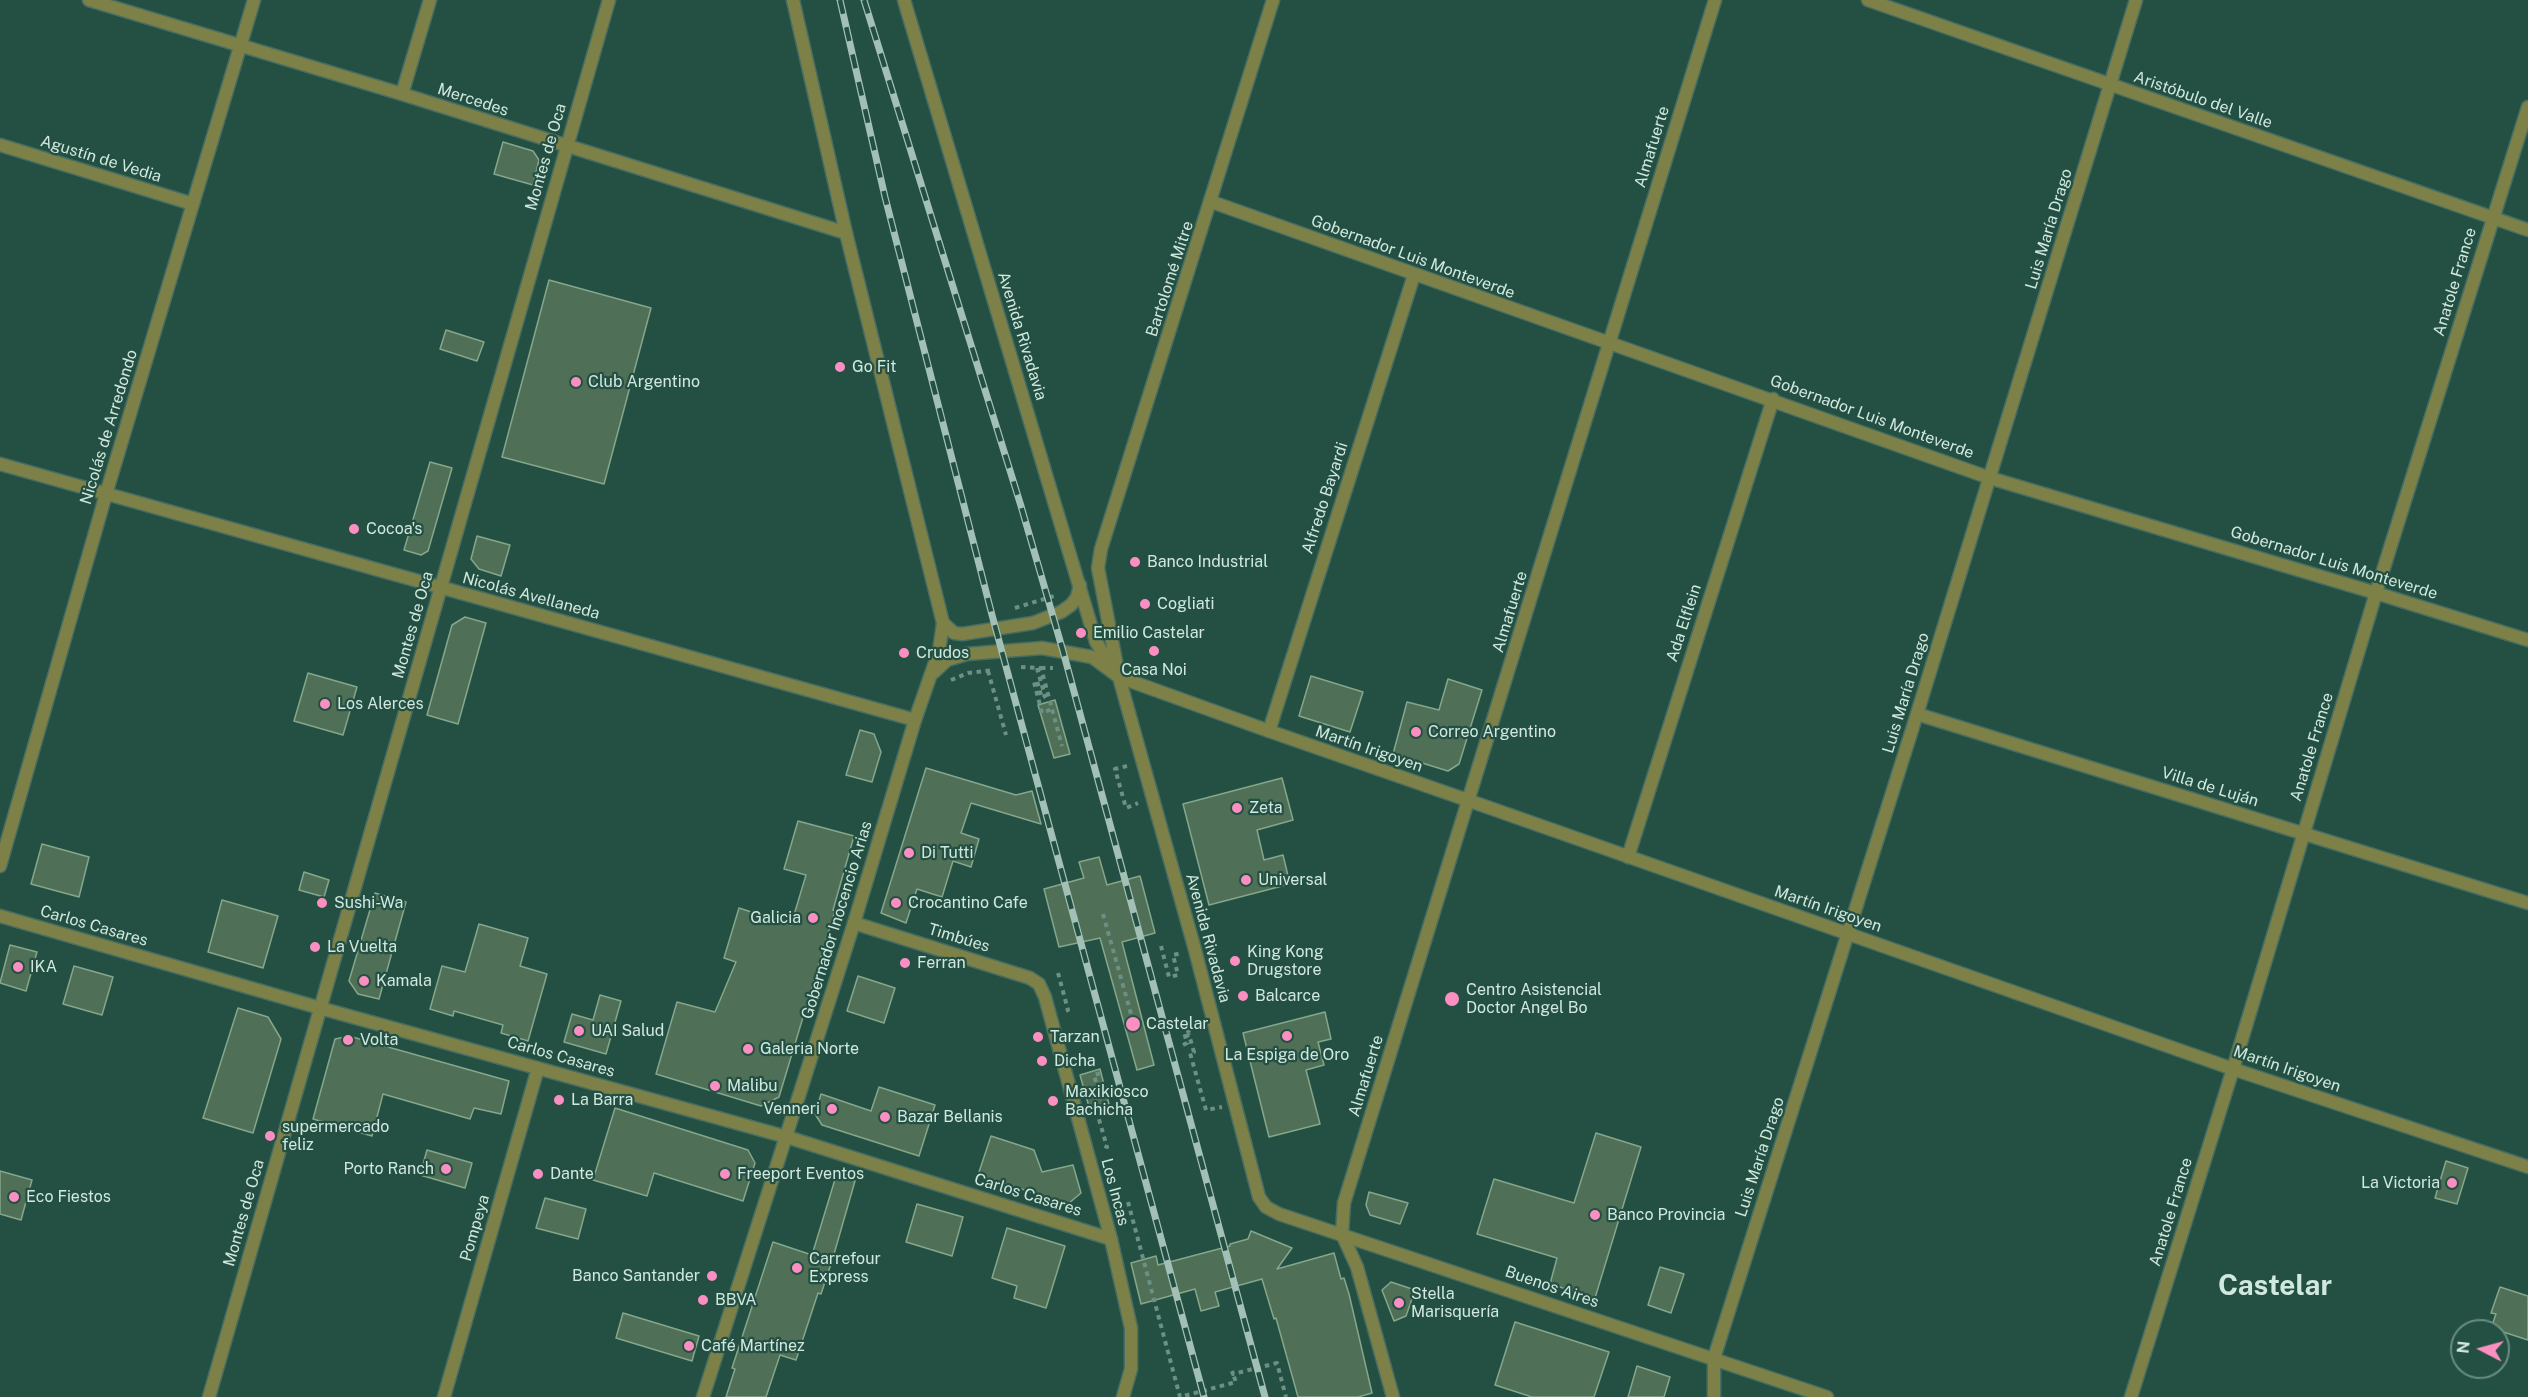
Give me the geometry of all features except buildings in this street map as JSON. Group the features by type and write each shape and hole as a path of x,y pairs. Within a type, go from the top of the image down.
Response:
{"street":[{"name":"Mercedes","path":"89,0 402,94 846,233"},
{"name":"Nicolás de Arredondo","path":"0,866 106,494 254,0"},
{"path":"402,94 430,0"},
{"name":"Montes de Oca","path":"209,1397 609,0"},
{"path":"793,0 846,233 943,623 954,633 962,634 1033,623 1061,612 1071,605 1077,597 1079,581"},
{"name":"Avenida Rivadavia","path":"904,0 1096,642 1119,677"},
{"name":"Bartolomé Mitre","path":"1098,568 1101,549 1212,202 1273,0"},
{"name":"Almafuerte","path":"1342,1233 1344,1203 1470,801 1608,343 1715,0"},
{"name":"Aristóbulo del Valle","path":"1868,0 2528,230"},
{"name":"Luis María Drago","path":"1714,1397 1714,1358 1917,714 2136,0"},
{"name":"Anatole France","path":"2131,1397 2233,1069 2376,592 2528,107"},
{"name":"Agustín de Vedia","path":"0,145 193,204"},
{"name":"Gobernador Luis Monteverde","path":"1212,202 1414,275 1773,399 1990,478 2376,592 2528,640"},
{"name":"Alfredo Bayardi","path":"1269,731 1414,275"},
{"name":"Ada Elflein","path":"1628,857 1773,399"},
{"name":"Nicolás Avellaneda","path":"0,464 915,720"},
{"name":"Avenida Rivadavia","path":"1098,568 1119,677 1195,950 1259,1197 1266,1207"},
{"name":"Gobernador Inocencio Arias","path":"703,1397 787,1137 915,720 939,651 943,623"},
{"name":"Martín Irigoyen","path":"928,682 947,660 967,654 1042,648 1092,657 1119,677 1269,731 2233,1069 2528,1167"},
{"name":"Villa de Luján","path":"1917,714 2528,903"},
{"name":"Carlos Casares","path":"0,916 320,1008 787,1137 1111,1239"},
{"name":"Timbúes","path":"854,923 1029,978 1039,984 1045,997"},
{"name":"Los Incas","path":"1045,997 1111,1239 1131,1328 1131,1369 1123,1397"},
{"name":"Pompeya","path":"444,1397 538,1068"},
{"name":"Buenos Aires","path":"1266,1207 1827,1397"},
{"path":"1342,1233 1358,1267 1393,1397"}],"path":[{"path":"1005,612 1063,592 1067,583 1079,581"},
{"path":"1013,667 1057,668"},
{"path":"1039,668 1062,746"},
{"path":"1039,668 1045,696 1042,698 1037,681 1034,682 1042,713 1052,710"},
{"path":"928,682 940,691 947,681 968,674 998,669"},
{"path":"988,671 1006,735"},
{"path":"1126,808 1115,769 1127,766"},
{"path":"1103,914 1131,1014"},
{"path":"1161,946 1169,977 1178,975 1173,955 1195,950"},
{"path":"1059,972 1068,1010"},
{"path":"1183,1045 1187,1043 1184,1032 1189,1031"},
{"path":"1185,1037 1189,1035 1192,1044 1194,1052 1190,1053 1206,1110"},
{"path":"1101,1073 1094,1075 1101,1100 1092,1103 1107,1147 1103,1147"},
{"path":"1128,1202 1180,1397 1236,1382 1233,1372 1277,1363 1286,1397"}],"railway":[{"path":"840,0 885,197 992,615 1204,1397"},
{"path":"864,0 1021,506 1063,651 1265,1397"}],"place":[{"name":"Go Fit","path":"840,367"},
{"name":"Club Argentino","path":"576,382"},
{"name":"Cocoa's","path":"354,529"},
{"name":"Banco Industrial","path":"1135,562"},
{"name":"Cogliati","path":"1145,604"},
{"name":"Emilio Castelar","path":"1081,633"},
{"name":"Casa Noi","path":"1154,651"},
{"name":"Crudos","path":"904,653"},
{"name":"Los Alerces","path":"325,704"},
{"name":"Correo Argentino","path":"1416,732"},
{"name":"Zeta","path":"1237,808"},
{"name":"Di Tutti","path":"909,853"},
{"name":"Universal","path":"1246,880"},
{"name":"Sushi-Wa","path":"322,903"},
{"name":"Crocantino Cafe","path":"896,903"},
{"name":"Galicia","path":"813,918"},
{"name":"La Vuelta","path":"315,947"},
{"name":"King Kong Drugstore","path":"1235,961"},
{"name":"Ferran","path":"905,963"},
{"name":"IKA","path":"18,967"},
{"name":"Kamala","path":"364,981"},
{"name":"Balcarce","path":"1243,996"},
{"name":"Centro Asistencial Doctor Angel Bo","path":"1452,999"},
{"name":"Castelar","path":"1133,1024"},
{"name":"UAI Salud","path":"579,1031"},
{"name":"La Espiga de Oro","path":"1287,1036"},
{"name":"Tarzan","path":"1038,1037"},
{"name":"Volta","path":"348,1040"},
{"name":"Galeria Norte","path":"748,1049"},
{"name":"Dicha","path":"1042,1061"},
{"name":"Malibu","path":"715,1086"},
{"name":"La Barra","path":"559,1100"},
{"name":"Maxikiosco Bachicha","path":"1053,1101"},
{"name":"Venneri","path":"832,1109"},
{"name":"Bazar Bellanis","path":"885,1117"},
{"name":"supermercado feliz","path":"270,1136"},
{"name":"Porto Ranch","path":"446,1169"},
{"name":"Dante","path":"538,1174"},
{"name":"Freeport Eventos","path":"725,1174"},
{"name":"La Victoria","path":"2452,1183"},
{"name":"Eco Fiestos","path":"14,1197"},
{"name":"Banco Provincia","path":"1595,1215"},
{"name":"Carrefour Express","path":"797,1268"},
{"name":"Banco Santander","path":"712,1276"},
{"name":"BBVA","path":"703,1300"},
{"name":"Stella Marisquería","path":"1399,1303"},
{"name":"Café Martínez","path":"689,1346"}],"district":[{"name":"Castelar","path":"2275,1286"}]}
